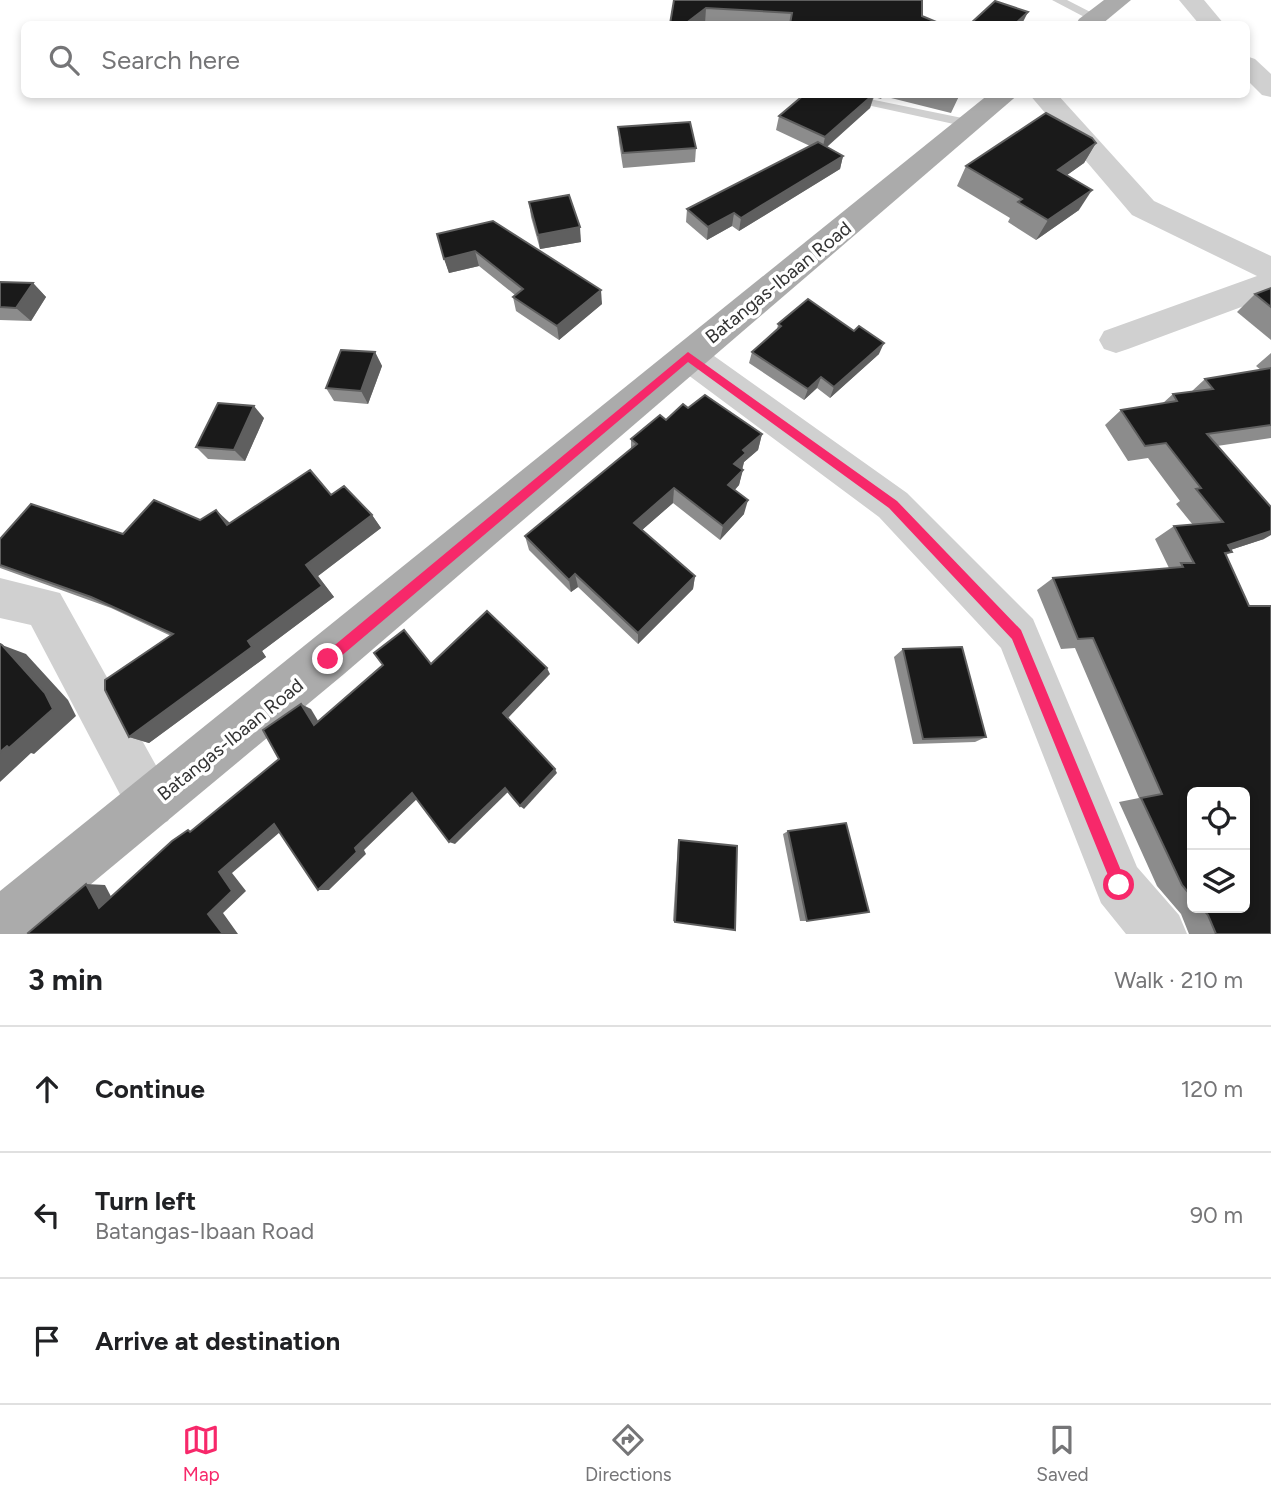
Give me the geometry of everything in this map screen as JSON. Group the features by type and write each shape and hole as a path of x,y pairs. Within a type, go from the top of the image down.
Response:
{"main road":[{"path":"1092,21 1119,0"},
{"name":"Batangas-Ibaan Road","path":"0,925 151,804 1001,98"}],"street":[{"path":"1191,0 1209,21"},
{"path":"1250,67 1271,89"},
{"path":"1046,98 1143,208 1271,269"},
{"path":"1116,340 1271,283"},
{"path":"688,356 893,505 1017,634 1119,885 1160,934"},
{"path":"0,598 45,608 151,804"}],"lane":[{"path":"1058,0 1092,21"},
{"path":"843,98 972,124"}],"building":[{"path":"674,0 922,0 922,16 934,21 791,21 792,13 706,8 689,21 670,21"},
{"path":"995,1 1028,12 1018,21 973,21"},
{"path":"800,98 869,98 825,137 779,116"},
{"path":"1046,113 1092,138 1096,143 1058,170 1092,190 1048,220 1018,202 1022,199 966,166"},
{"path":"690,122 696,148 623,153 618,127"},
{"path":"818,142 843,156 741,218 734,213 708,227 687,209"},
{"path":"569,195 580,227 538,235 529,202"},
{"path":"493,221 601,290 557,326 513,297 523,289 475,251 444,259 437,234"},
{"path":"0,282 33,283 16,308 0,307"},
{"path":"1271,288 1271,307 1255,294"},
{"path":"808,299 854,331 859,326 884,343 834,387 821,377 808,389 752,352 781,326 778,324"},
{"path":"341,350 375,352 361,391 326,388"},
{"path":"1271,368 1271,425 1207,434 1271,507 1271,531 1228,545 1232,552 1225,553 1249,606 1271,606 1271,934 1216,934 1206,913 1250,913 1250,787 1187,787 1187,891 1141,798 1162,794 1093,638 1078,639 1053,578 1183,567 1181,563 1194,563 1174,526 1223,522 1196,489 1201,488 1166,443 1145,446 1121,410 1177,401 1173,394 1213,389 1205,379"},
{"path":"705,395 762,434 743,450 746,453 734,464 743,470 728,485 748,500 723,526 674,488 634,523 695,576 638,633 575,574 569,580 525,536 637,444 631,439 660,415 666,420 683,404 688,408"},
{"path":"218,403 254,406 234,450 196,447"},
{"path":"310,470 331,495 344,486 372,515 306,565 322,586 248,641 252,647 129,737 105,690 105,680 173,634 91,597 0,565 0,539 31,504 123,534 154,500 200,520 216,510 227,525"},
{"path":"487,611 547,668 503,713 555,769 520,806 505,788 449,842 412,793 355,848 357,852 318,890 274,824 219,872 232,891 208,914 223,934 28,933 86,884 99,908 172,841 188,830 190,832 279,759 263,730 301,704 314,725 383,665 374,653 404,630 431,664"},
{"path":"0,644 45,693 53,709 9,748 7,746 0,752"},
{"path":"962,647 986,737 923,739 903,649"},
{"path":"846,823 869,912 807,921 788,831"},
{"path":"679,840 737,846 735,930 675,922"}],"route":[{"path":"328,659 688,356 893,505 1017,634 1119,885"}]}
